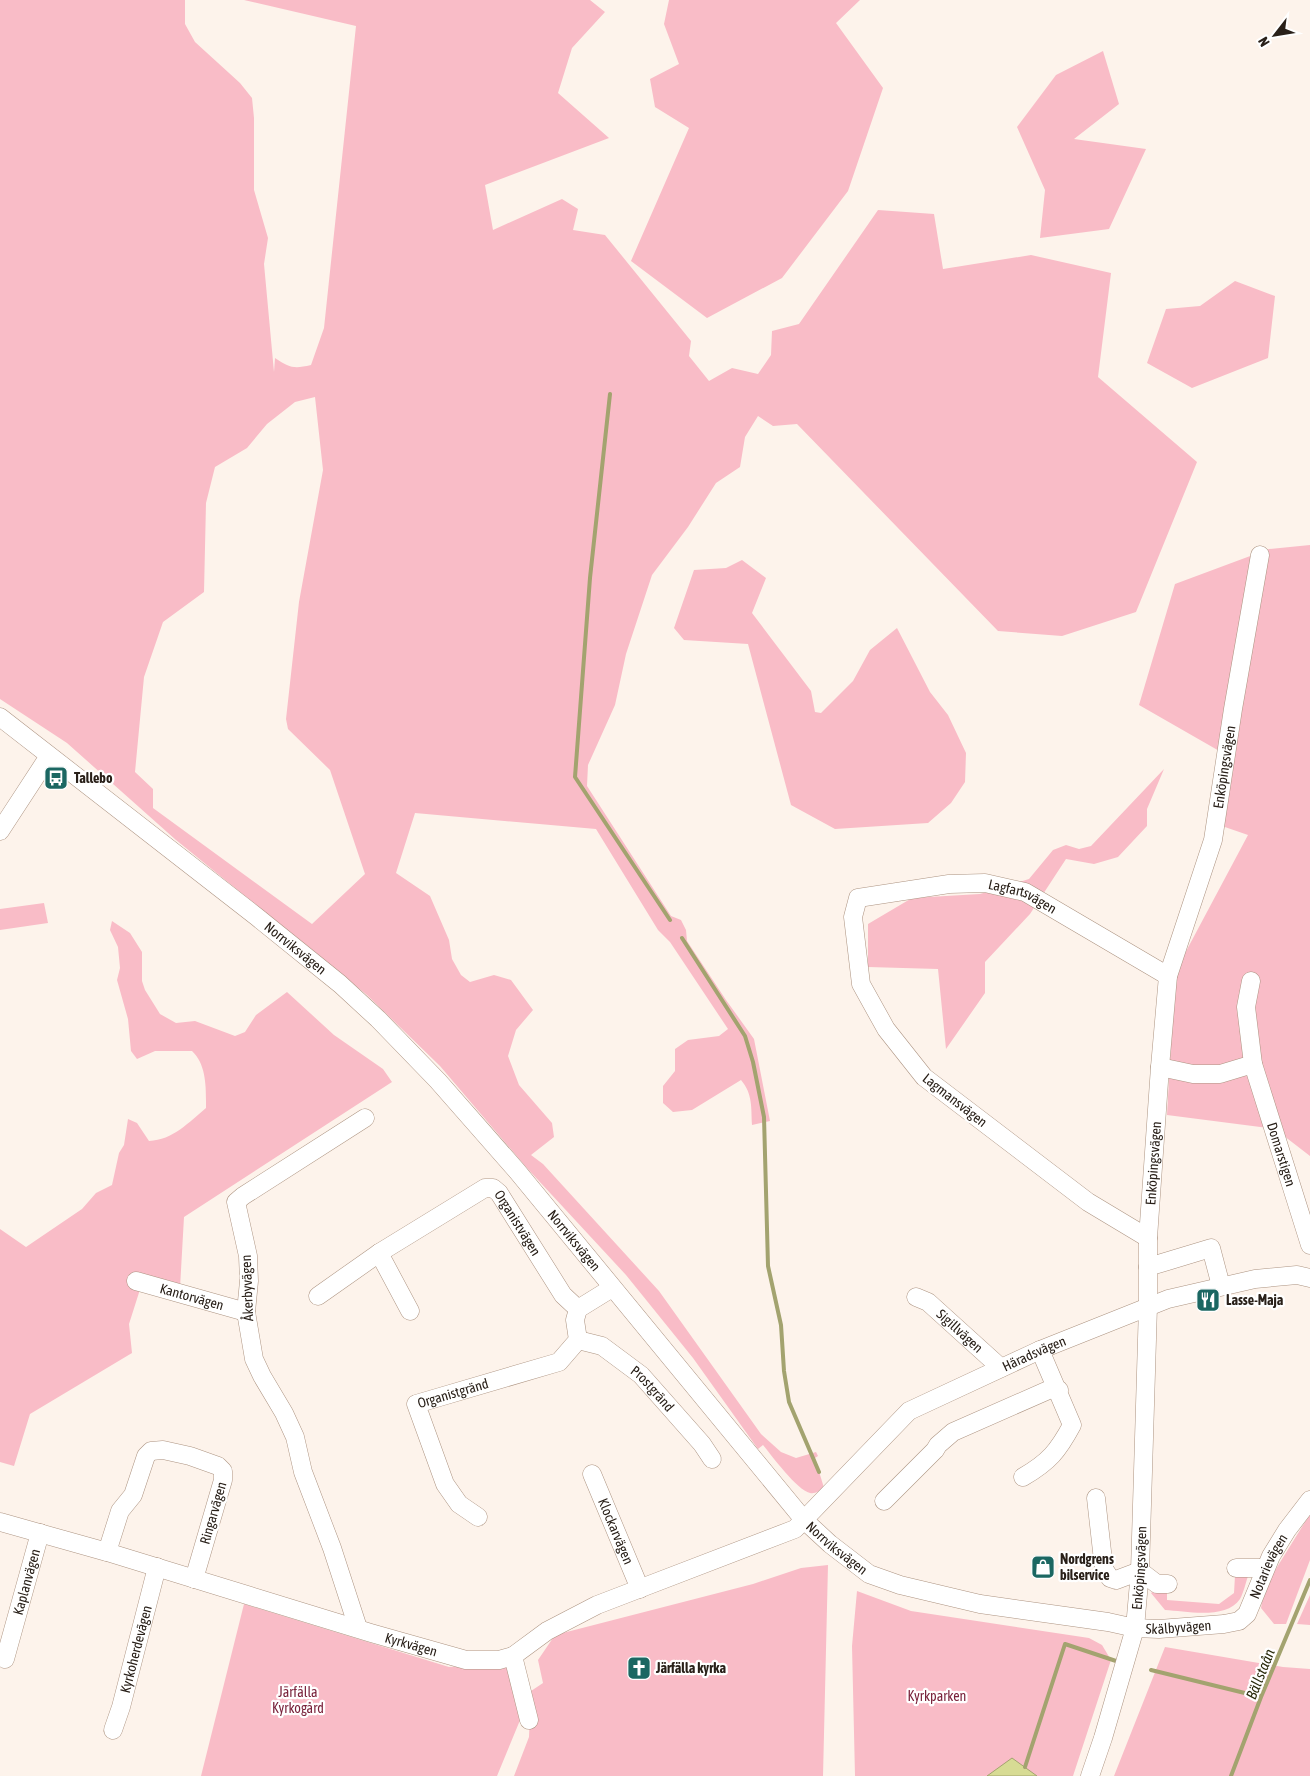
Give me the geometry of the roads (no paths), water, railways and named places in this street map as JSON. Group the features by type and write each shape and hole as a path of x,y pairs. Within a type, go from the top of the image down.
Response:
{"street":[{"name":"Enköpingsvägen","path":"1090,1776 1135,1628 1140,1571 1148,1306 1148,1238 1168,976 1213,840 1233,709 1260,555"},
{"name":"Norrviksvägen","path":"0,717 257,917 340,984 378,1019 438,1082 511,1164 804,1520 830,1544 869,1574 900,1585 980,1604 1108,1622 1135,1628"},
{"path":"0,831 49,756"},
{"name":"Lagfartsvägen","path":"858,898 949,884 985,883 1025,892 1168,976"},
{"name":"Lagmansvägen","path":"858,898 853,918 861,984 886,1029 924,1077 1088,1202 1148,1238"},
{"name":"Domarstigen","path":"1251,981 1246,1006 1252,1064 1310,1245"},
{"path":"1160,1067 1194,1074 1220,1074 1252,1064"},
{"name":"Åkerbyvägen","path":"358,1628 332,1548 303,1472 292,1431 254,1359 246,1312 249,1281 248,1256 236,1202 365,1118"},
{"name":"Organistvägen","path":"318,1296 379,1253 475,1193 485,1188 493,1188 499,1193 563,1294 578,1309"},
{"path":"1148,1267 1211,1248 1221,1286"},
{"path":"379,1253 410,1311"},
{"name":"Häradsvägen","path":"804,1520 909,1411 1040,1350 1168,1299 1255,1279 1297,1275 1310,1278"},
{"name":"Kantorvägen","path":"136,1281 246,1312"},
{"path":"578,1340 574,1320 578,1309 612,1288"},
{"name":"Sigillvägen","path":"916,1297 928,1302 1001,1368"},
{"name":"Prostgränd","path":"578,1340 602,1346 641,1375 702,1444 712,1459"},
{"name":"Organistgränd","path":"478,1517 459,1504 445,1484 416,1404 559,1362 578,1340"},
{"path":"1023,1477 1042,1466 1061,1446 1072,1425 1059,1390 1040,1350"},
{"path":"884,1501 953,1432 1053,1388 1059,1390"},
{"name":"Ringarvägen","path":"107,1552 120,1511 132,1495 146,1456 151,1451 163,1450 190,1456 218,1466 223,1472 223,1480 194,1579"},
{"name":"Klockarvägen","path":"592,1474 640,1589"},
{"path":"1096,1498 1104,1569 1110,1578 1116,1580 1140,1571 1157,1584 1168,1584"},
{"name":"Notarievägen","path":"1224,1624 1239,1621 1247,1614 1265,1568 1287,1530 1310,1500"},
{"name":"Kyrkvägen","path":"0,1522 107,1552 466,1660 486,1661 513,1656 547,1631 570,1618 640,1589 795,1530 804,1520"},
{"name":"Kaplanvägen","path":"5,1659 40,1533"},
{"name":"Kyrkoherdevägen","path":"113,1730 122,1708 157,1567"},
{"path":"1236,1568 1265,1568"},
{"name":"Skälbyvägen","path":"1135,1628 1159,1629 1224,1624"},
{"path":"513,1656 529,1720"}],"waterway":[{"path":"610,394 590,578 575,777 670,920"},
{"path":"682,938 745,1036 753,1062 764,1117 768,1266 781,1325 784,1371 789,1402 819,1472"},
{"name":"Bällstaån","path":"1231,1776 1261,1697 1310,1580"},
{"path":"1025,1767 1065,1644 1116,1661"},
{"path":"1151,1670 1261,1697"}],"place":[{"name":"Tallebo","path":"56,778"},
{"name":"Lasse-Maja","path":"1208,1300"},
{"name":"Nordgrens bilservice","path":"1043,1567"},
{"name":"Järfälla kyrka","path":"639,1668"}],"park label":[{"name":"Kyrkparken","path":"937,1696"},
{"name":"Järfälla Kyrkogård","path":"298,1700"}]}
